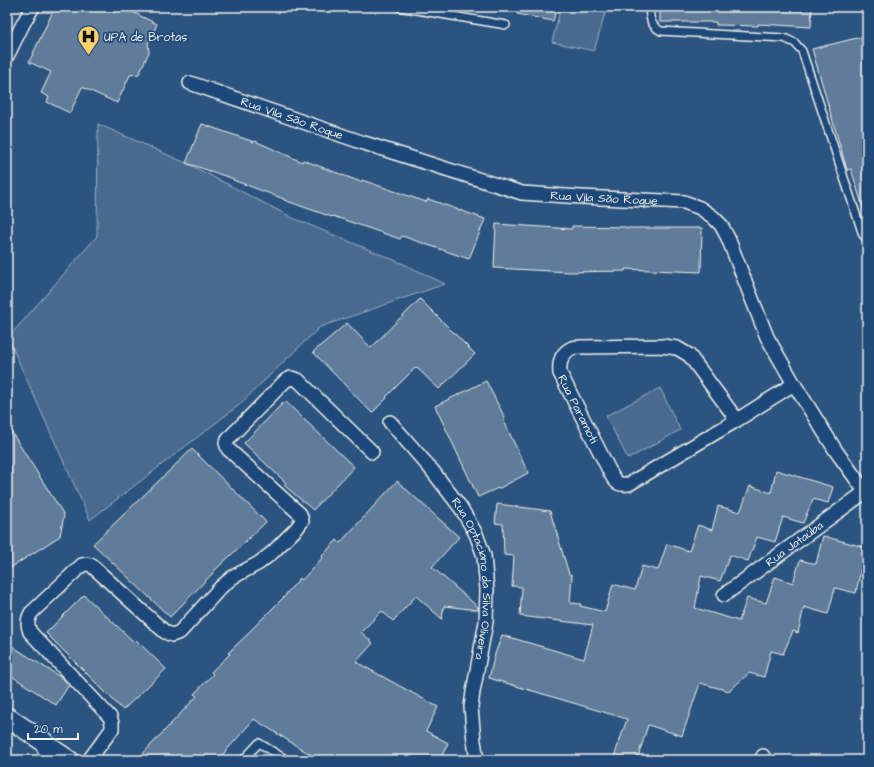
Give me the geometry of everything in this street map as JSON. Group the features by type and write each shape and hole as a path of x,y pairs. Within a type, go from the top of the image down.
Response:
{"main road":[{"path":"7,716 44,742 52,760"}],"street":[{"path":"24,22 27,7"},
{"path":"7,56 33,7"},
{"name":"Rua Vila São Roque","path":"190,83 364,143 522,193 684,202 700,208 721,225 728,238 767,337 794,384 836,451 866,493"},
{"name":"Rua Paramoti","path":"737,420 689,355 677,348 656,346 581,347 571,348 563,354 560,363 560,373 612,476 617,483 623,485 629,484 737,420 794,384"},
{"path":"89,760 112,729 110,717 30,632 28,619 31,613 82,565 86,564 91,565 165,632 172,635 180,632 221,587 233,577 259,563 273,552 298,528 302,521 300,514 228,449 226,443 230,437 285,381 291,378 298,380 372,452"},
{"name":"Rua Optaciano da Silva Oliveira","path":"390,422 431,469 461,508 476,534 484,556 487,590 486,622 471,707 477,760"},
{"name":"Rua Jataúba","path":"724,595 866,493"},
{"path":"44,742 71,760"}],"lane":[{"path":"398,7 506,25"},
{"path":"649,7 650,20 655,28 661,31 784,38 795,43 802,51 863,235 867,239"},
{"path":"243,760 259,743 287,760"}],"shaded area":[{"path":"561,7 607,7 594,51 552,42"},
{"path":"98,124 186,163 295,219 406,265 445,284 320,327 239,405 90,520 8,338 97,236"},
{"path":"660,388 680,430 628,459 606,416"}],"building":[{"name":"UPA de Brotas","path":"55,7 122,7 157,24 148,44 149,52 139,74 130,75 117,103 82,87 70,113 47,102 49,97 41,93 51,72 29,62"},
{"path":"517,7 557,7 553,21 517,14"},
{"path":"660,7 812,7 811,27 758,24 758,26 716,25 716,22 660,22"},
{"path":"861,37 867,63 867,210 864,211 851,169 847,170 812,49"},
{"path":"202,124 254,142 255,141 302,162 303,160 361,182 362,180 426,202 428,199 485,219 469,259 402,236 400,239 333,216 332,217 284,200 233,180 234,179 186,163"},
{"path":"496,224 572,229 572,226 702,228 701,272 625,269 625,271 570,272 494,268"},
{"path":"420,299 475,354 439,389 416,367 372,413 313,352 347,323 371,348"},
{"path":"486,381 505,418 503,419 528,473 498,489 478,497 435,406"},
{"path":"285,401 354,467 313,510 284,485 286,483 244,443"},
{"path":"7,425 64,515 60,536 7,570"},
{"path":"192,449 266,522 213,572 170,617 93,544"},
{"path":"776,470 833,487 828,503 813,499 803,523 783,517 775,542 757,537 748,561 730,555 720,581 701,576 695,608 739,621 747,598 766,603 775,577 793,583 800,560 816,564 823,536 867,548 867,570 861,568 856,593 835,588 828,614 804,607 798,633 793,631 783,654 771,651 764,677 749,673 729,691 700,683 682,736 648,725 637,760 613,760 627,719 489,678 495,654 502,635 584,659 593,625 520,616 522,587 512,586 514,556 504,555 503,524 495,523 497,504 550,511 569,574 572,575 570,603 581,604 580,606 605,612 613,584 635,590 642,566 658,570 667,544 689,551 698,525 712,530 718,506 740,512 750,486 771,493"},
{"path":"397,481 459,537 432,567 478,607 478,610 444,606 442,619 416,596 393,621 382,611 361,632 373,643 356,662 438,707 426,731 448,743 440,760 319,760 254,719 218,760 137,760 197,696 194,694 213,674 211,672 230,654 228,653 286,595 300,578 302,580 337,540 340,543"},
{"path":"84,595 134,642 136,640 166,669 123,710 46,633"},
{"path":"7,643 65,680 69,685 56,705 7,673"}],"place":[{"name":"UPA de Brotas","path":"89,56"}]}
